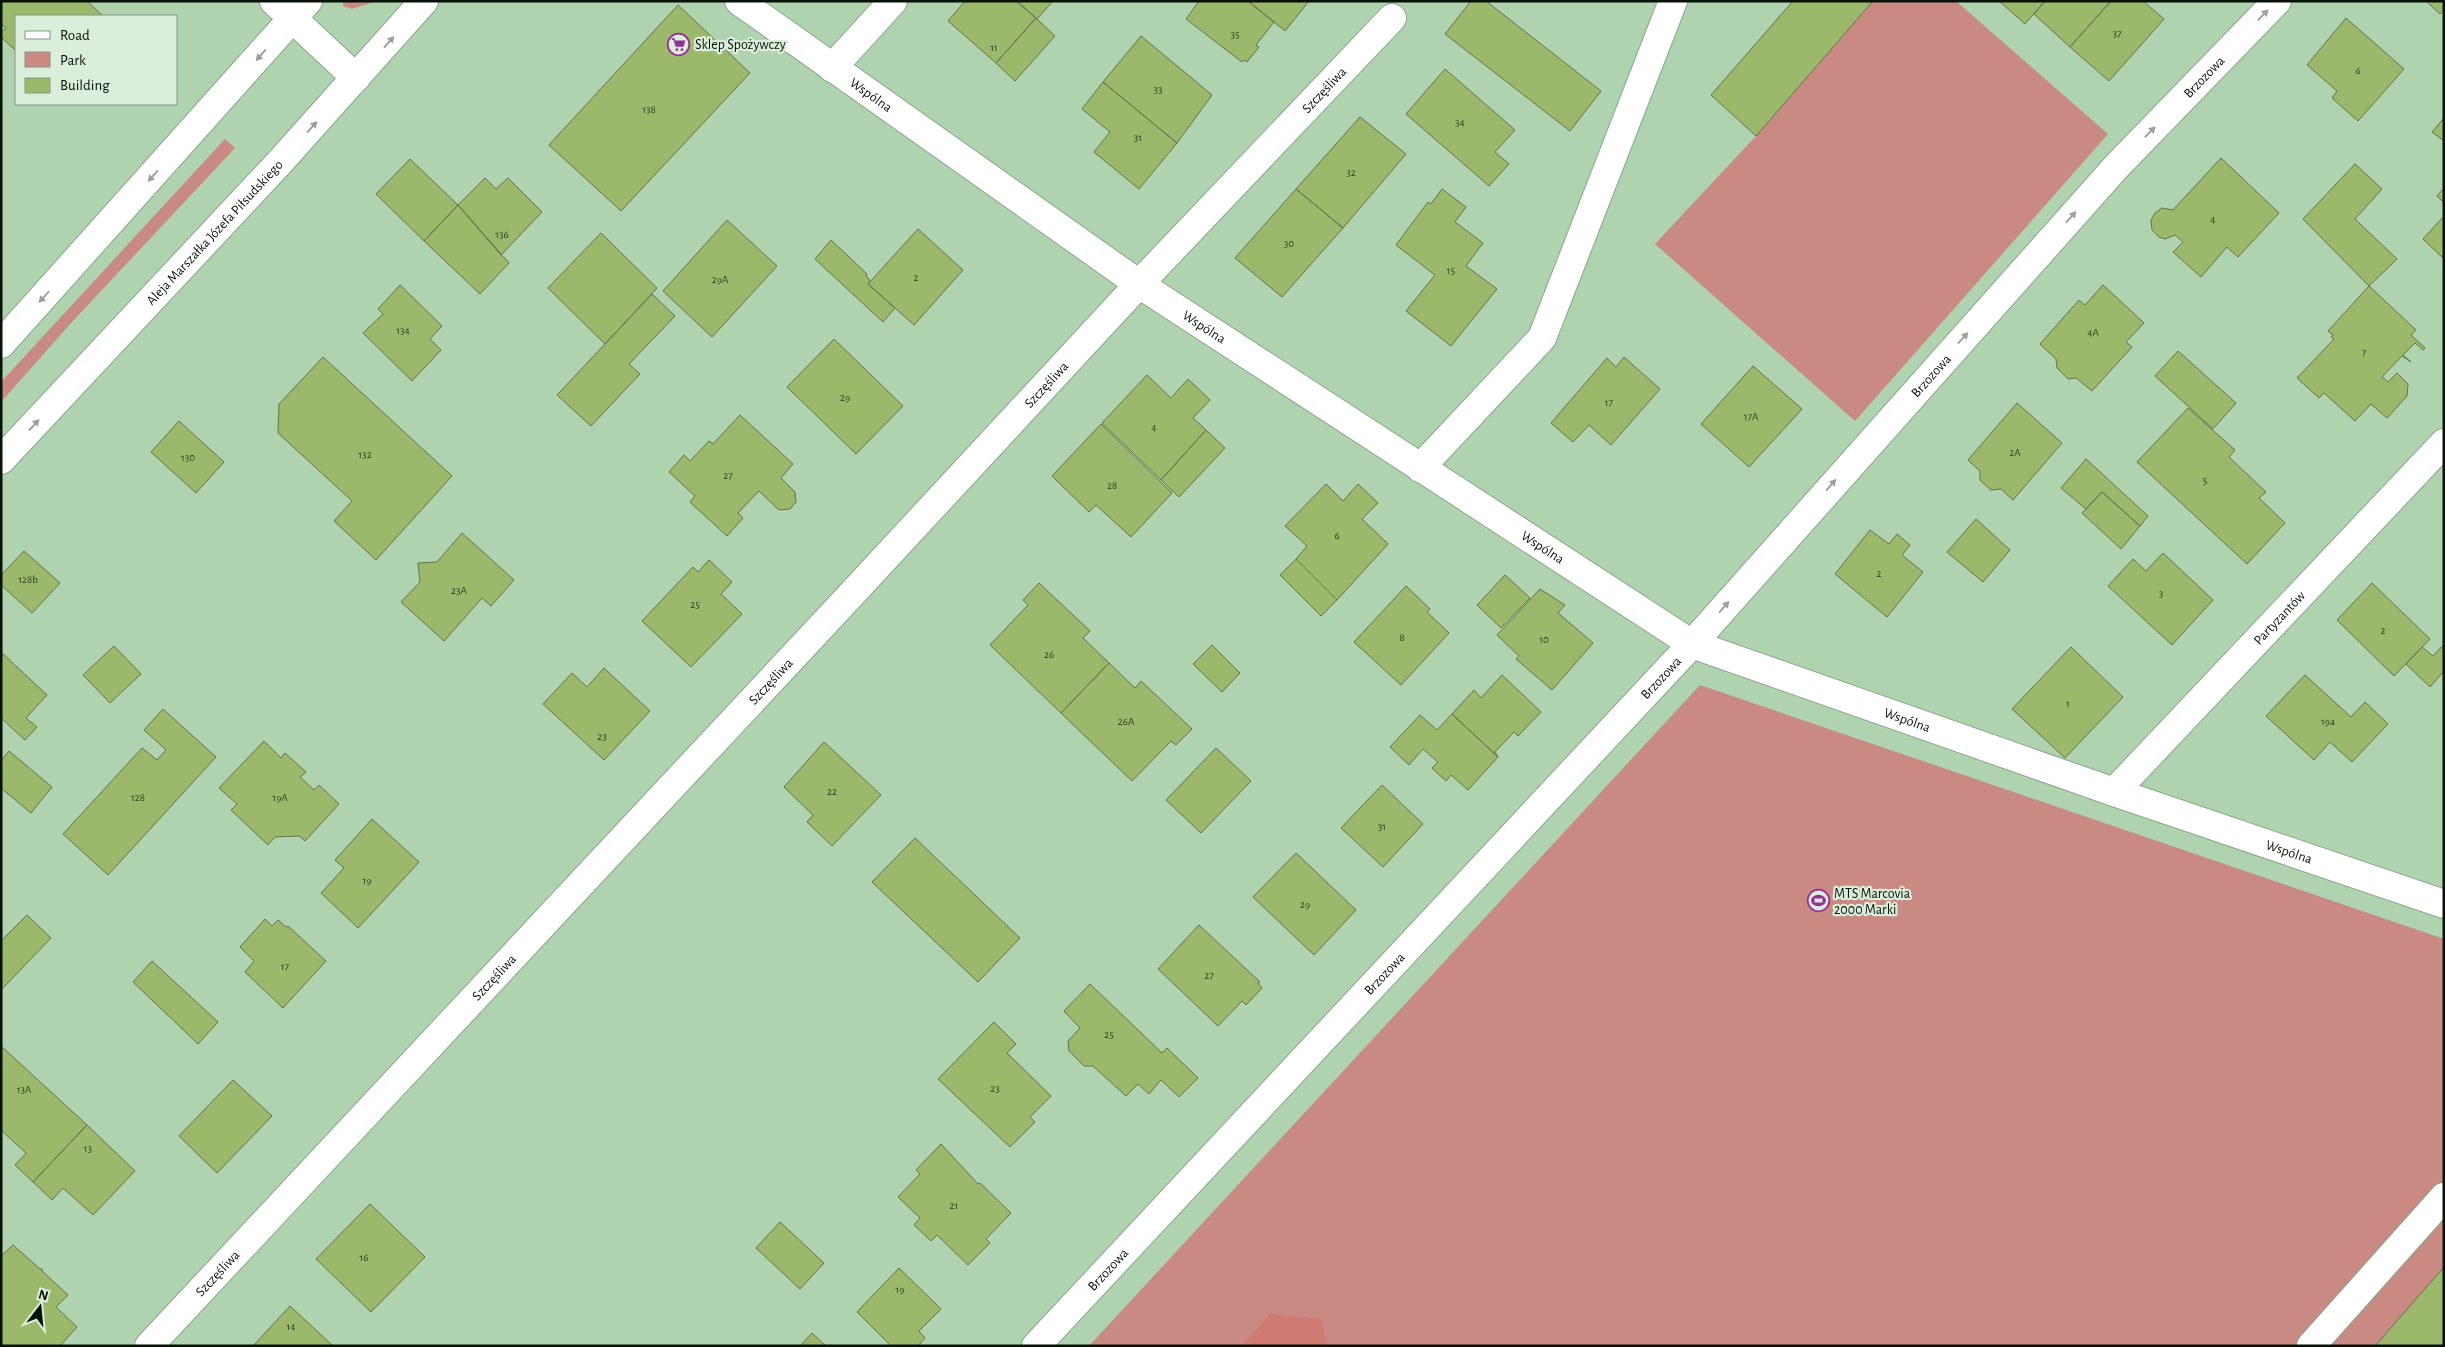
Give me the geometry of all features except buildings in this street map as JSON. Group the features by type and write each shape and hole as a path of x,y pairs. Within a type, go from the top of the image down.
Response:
{"street":[{"name":"Aleja Marszałka Józefa Piłsudskiego","path":"1,460 356,78 424,1"},
{"name":"Wspólna","path":"739,1 1139,284 1692,644 2114,792 2444,904"},
{"path":"832,68 893,1"},
{"path":"1420,468 1542,338 1673,1"},
{"name":"Brzozowa","path":"1036,1346 1692,644 2116,167 2277,1"},
{"path":"1,344 292,7 356,78"},
{"name":"Szczęśliwa","path":"149,1346 1139,284 1392,18"},
{"name":"Partyzantów","path":"2114,792 2444,443"},
{"path":"2311,1346 2444,1197"}],"green space":[{"path":"343,1 377,1 352,9 343,6"},
{"path":"1873,1 1956,1 2108,134 1855,421 1655,244 1756,136"},
{"path":"225,139 235,148 71,323 1,402 1,382"},
{"path":"1700,685 2444,939 2444,1346 1089,1346"}],"shaded area":[{"path":"1270,1314 1320,1319 1328,1346 1242,1346"}],"place":[{"name":"Sklep Spożywczy","path":"679,44"},
{"name":"MTS Marcovia 2000 Marki","path":"1818,901"}]}
